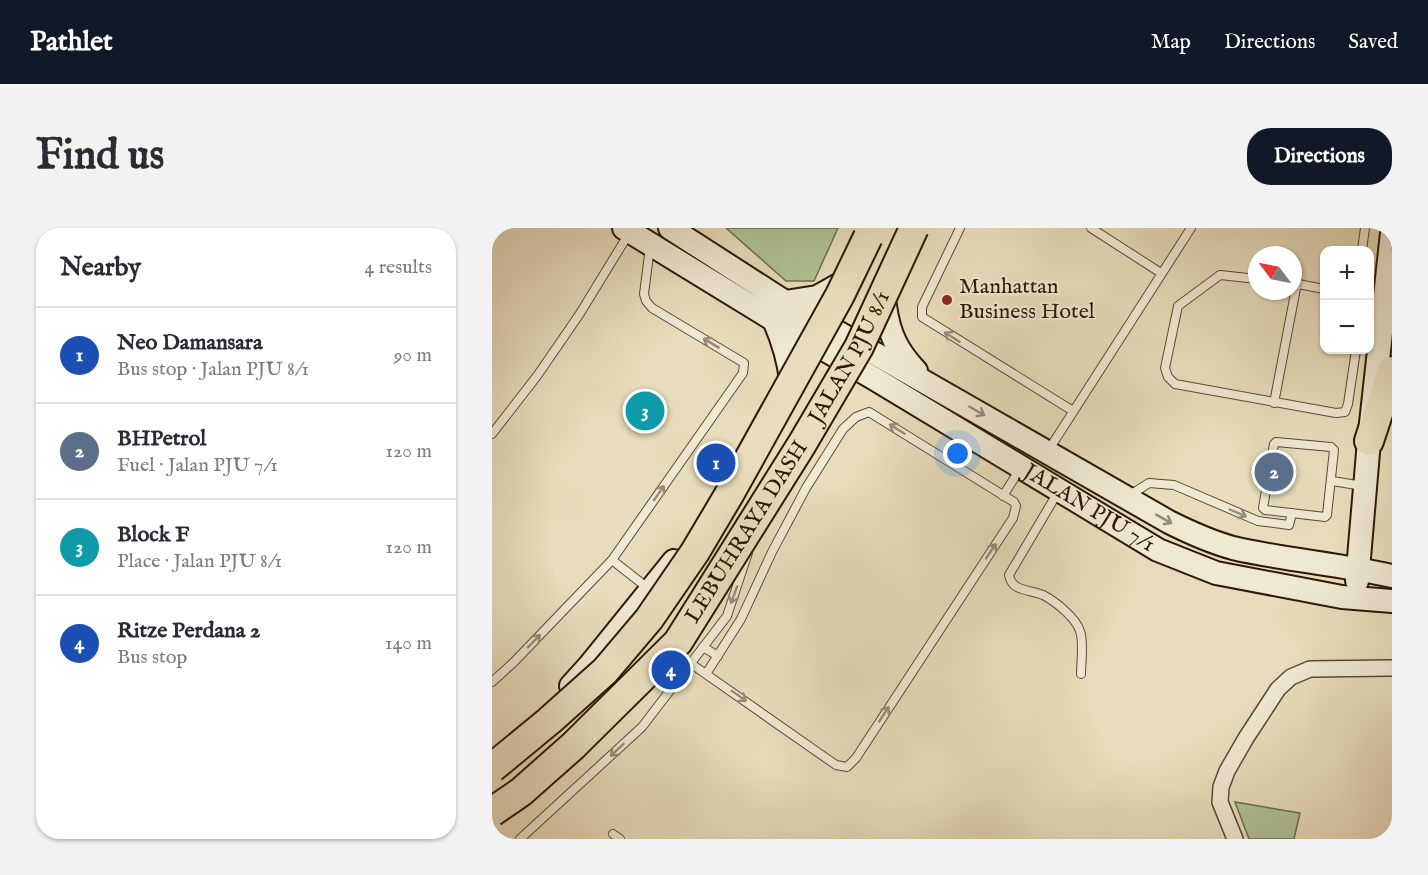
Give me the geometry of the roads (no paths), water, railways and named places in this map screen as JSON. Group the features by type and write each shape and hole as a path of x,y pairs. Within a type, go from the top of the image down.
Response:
{"highway":[{"name":"LEBUHRAYA DASH","path":"492,767 549,721 605,671 650,619 695,552 752,455 874,228"},
{"name":"LEBUHRAYA DASH","path":"492,811 521,792 573,746 678,642 802,444 859,347 914,228"},
{"path":"1369,441 1392,370"}],"street":[{"path":"670,228 780,311 791,381"},
{"name":"JALAN PJU 8/1","path":"492,767 590,666 718,506 851,278 874,228"},
{"name":"JALAN PJU 8/1","path":"492,811 533,779 646,664 759,520 885,306 923,228"},
{"path":"627,230 650,245 780,311 817,297 851,278"},
{"path":"1355,598 1380,298 1392,232"},
{"path":"885,306 888,328 896,344 906,360 927,382"},
{"name":"JALAN PJU 7/1","path":"780,311 856,355 1021,467 1158,549 1216,573 1293,589 1390,601"},
{"name":"JALAN PJU 7/1","path":"856,355 927,382 1169,522 1200,537 1232,547 1299,560 1359,568 1392,576"},
{"path":"1390,601 1392,569"},
{"path":"1235,839 1220,802 1221,787 1227,771 1246,738 1278,689 1291,677 1310,669 1392,668"}],"lane":[{"path":"960,228 922,307 922,317 1073,411"},
{"path":"1090,228 1161,273"},
{"path":"1048,451 1191,228"},
{"path":"1363,246 1365,228"},
{"path":"492,434 531,385 573,324 627,230"},
{"path":"492,682 612,560 745,368 744,363 652,308 646,301 644,294 650,245"},
{"path":"1248,278 1220,275 1178,306 1165,368 1168,377 1175,384 1274,403 1336,413 1345,412 1355,354"},
{"path":"1302,284 1320,288"},
{"path":"1274,403 1292,300"},
{"path":"690,663 836,765 847,767 856,758 1013,518 1016,506 1014,502 869,412 856,417 843,429 806,488 772,552 741,619 706,674"},
{"path":"1276,441 1330,447 1334,450 1327,515 1324,517 1292,513 1265,510 1262,506 1274,444 1276,441"},
{"path":"1003,496 1021,467"},
{"path":"1332,482 1366,487"},
{"path":"1126,497 1149,483 1174,485 1258,521 1289,525 1292,513"},
{"path":"1059,490 1009,575 1010,583 1017,588 1042,595 1067,613 1081,631 1081,674"},
{"path":"520,839 529,835 642,727 727,616 759,520"},
{"path":"612,560 651,590"},
{"path":"703,646 718,656"}],"place":[{"name":"Manhattan Business Hotel","path":"947,300"},
{"name":"Block F","path":"645,411"},
{"name":"Neo Damansara","path":"716,463"},
{"name":"BHPetrol","path":"1274,472"},
{"name":"Ritze Perdana 2","path":"671,670"}]}
